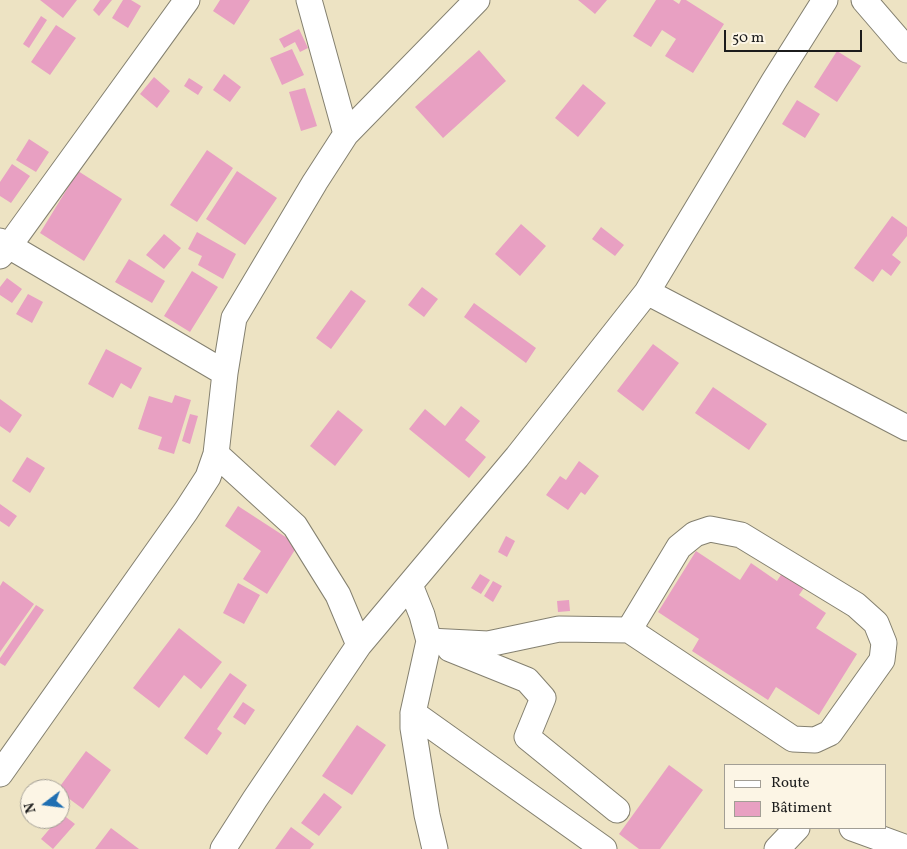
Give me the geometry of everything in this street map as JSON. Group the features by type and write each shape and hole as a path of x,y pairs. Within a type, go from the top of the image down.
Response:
{"street":[{"path":"187,0 3,248 225,373"},
{"path":"309,0 346,134"},
{"path":"0,774 208,477 216,454 225,373 234,318 315,182 346,134 477,0"},
{"path":"223,849 359,645 517,457 647,292 825,0"},
{"path":"864,0 907,50"},
{"path":"647,292 907,428"},
{"path":"216,454 295,526 338,595 359,645"},
{"path":"429,641 488,644 559,629 629,630 792,739 815,740 830,733 882,660 884,643 876,622 856,605 741,535 710,529 695,534 679,547 629,630"},
{"path":"410,585 422,615 429,641 413,713 413,728 427,815 435,849"},
{"path":"429,641 527,680 543,698 527,737 617,810"},
{"path":"413,713 604,849"},
{"path":"777,849 796,829"},
{"path":"855,829 907,848"}],"building":[{"path":"40,0 77,0 63,18"},
{"path":"100,0 112,0 99,16 93,10"},
{"path":"123,0 131,0 141,6 128,28 112,18"},
{"path":"220,0 250,0 234,25 213,11"},
{"path":"578,0 607,0 595,14"},
{"path":"656,0 673,0 679,4 681,0 686,0 724,24 693,73 665,56 676,39 662,30 651,47 633,36"},
{"path":"41,16 47,20 29,48 23,44"},
{"path":"56,25 76,38 50,75 31,62"},
{"path":"299,29 308,48 300,52 295,42 284,48 279,39"},
{"path":"292,49 304,75 282,85 270,58"},
{"path":"479,50 506,81 443,138 415,107"},
{"path":"837,51 861,66 837,102 814,87"},
{"path":"224,74 241,87 230,102 213,90"},
{"path":"154,77 170,91 157,108 140,94"},
{"path":"189,78 203,87 198,95 184,86"},
{"path":"583,84 606,103 578,137 555,118"},
{"path":"305,88 317,126 301,131 289,92"},
{"path":"797,100 820,114 805,138 782,124"},
{"path":"29,139 49,152 36,172 16,160"},
{"path":"207,150 233,168 197,222 170,205"},
{"path":"12,164 30,176 11,203 0,196 0,182"},
{"path":"78,171 122,199 84,261 40,233"},
{"path":"237,171 277,198 245,245 206,219"},
{"path":"892,216 907,227 907,236 892,255 901,262 891,276 882,269 873,282 854,268"},
{"path":"521,224 546,246 520,276 495,254"},
{"path":"601,227 624,245 615,256 592,239"},
{"path":"197,232 236,254 223,279 198,265 202,256 188,249"},
{"path":"164,234 181,248 164,269 146,255"},
{"path":"129,259 165,281 152,303 115,282"},
{"path":"192,271 218,287 190,332 164,316"},
{"path":"7,278 22,289 12,303 0,295 0,287"},
{"path":"422,287 438,299 424,317 408,305"},
{"path":"351,290 366,301 331,349 316,338"},
{"path":"28,294 43,302 32,323 16,314"},
{"path":"474,303 536,348 526,363 464,317"},
{"path":"653,344 679,363 643,411 617,391"},
{"path":"106,349 142,368 131,389 121,383 113,398 88,384"},
{"path":"713,387 767,424 749,450 695,413"},
{"path":"175,395 191,400 174,454 158,449 162,437 138,429 149,396 172,403"},
{"path":"0,399 22,415 10,433 0,426"},
{"path":"461,406 480,421 465,440 486,457 469,478 409,429 425,409 445,426"},
{"path":"338,410 363,430 335,466 310,446"},
{"path":"190,414 198,416 190,444 182,441"},
{"path":"27,457 45,468 30,493 12,481"},
{"path":"579,461 599,476 585,495 581,492 568,510 546,495 560,476 566,480"},
{"path":"0,504 17,516 9,527 0,521"},
{"path":"238,506 298,545 267,594 243,579 261,551 225,526"},
{"path":"506,536 515,541 507,557 498,552"},
{"path":"696,551 740,580 751,563 777,581 784,570 806,585 799,595 826,613 816,628 857,654 819,715 776,687 768,700 692,651 699,639 658,612"},
{"path":"480,574 490,580 481,594 471,588"},
{"path":"3,581 34,604 0,652 0,586"},
{"path":"493,581 502,586 493,602 484,596"},
{"path":"238,583 260,595 244,624 223,613"},
{"path":"569,600 570,611 558,612 557,601"},
{"path":"36,605 44,610 5,666 0,663 0,658"},
{"path":"179,628 222,662 201,689 184,675 159,708 133,688"},
{"path":"230,673 247,685 217,729 222,733 207,755 184,738"},
{"path":"243,702 255,710 245,725 233,717"},
{"path":"357,725 386,745 352,795 322,776"},
{"path":"86,751 111,770 83,809 70,799 70,779 65,779"},
{"path":"669,765 703,790 660,849 639,849 619,834"},
{"path":"324,793 342,807 319,836 301,823"},
{"path":"70,820 75,824 53,849 41,839 50,829 70,829"},
{"path":"291,827 314,844 310,849 275,849"},
{"path":"111,828 139,849 95,849"}]}
